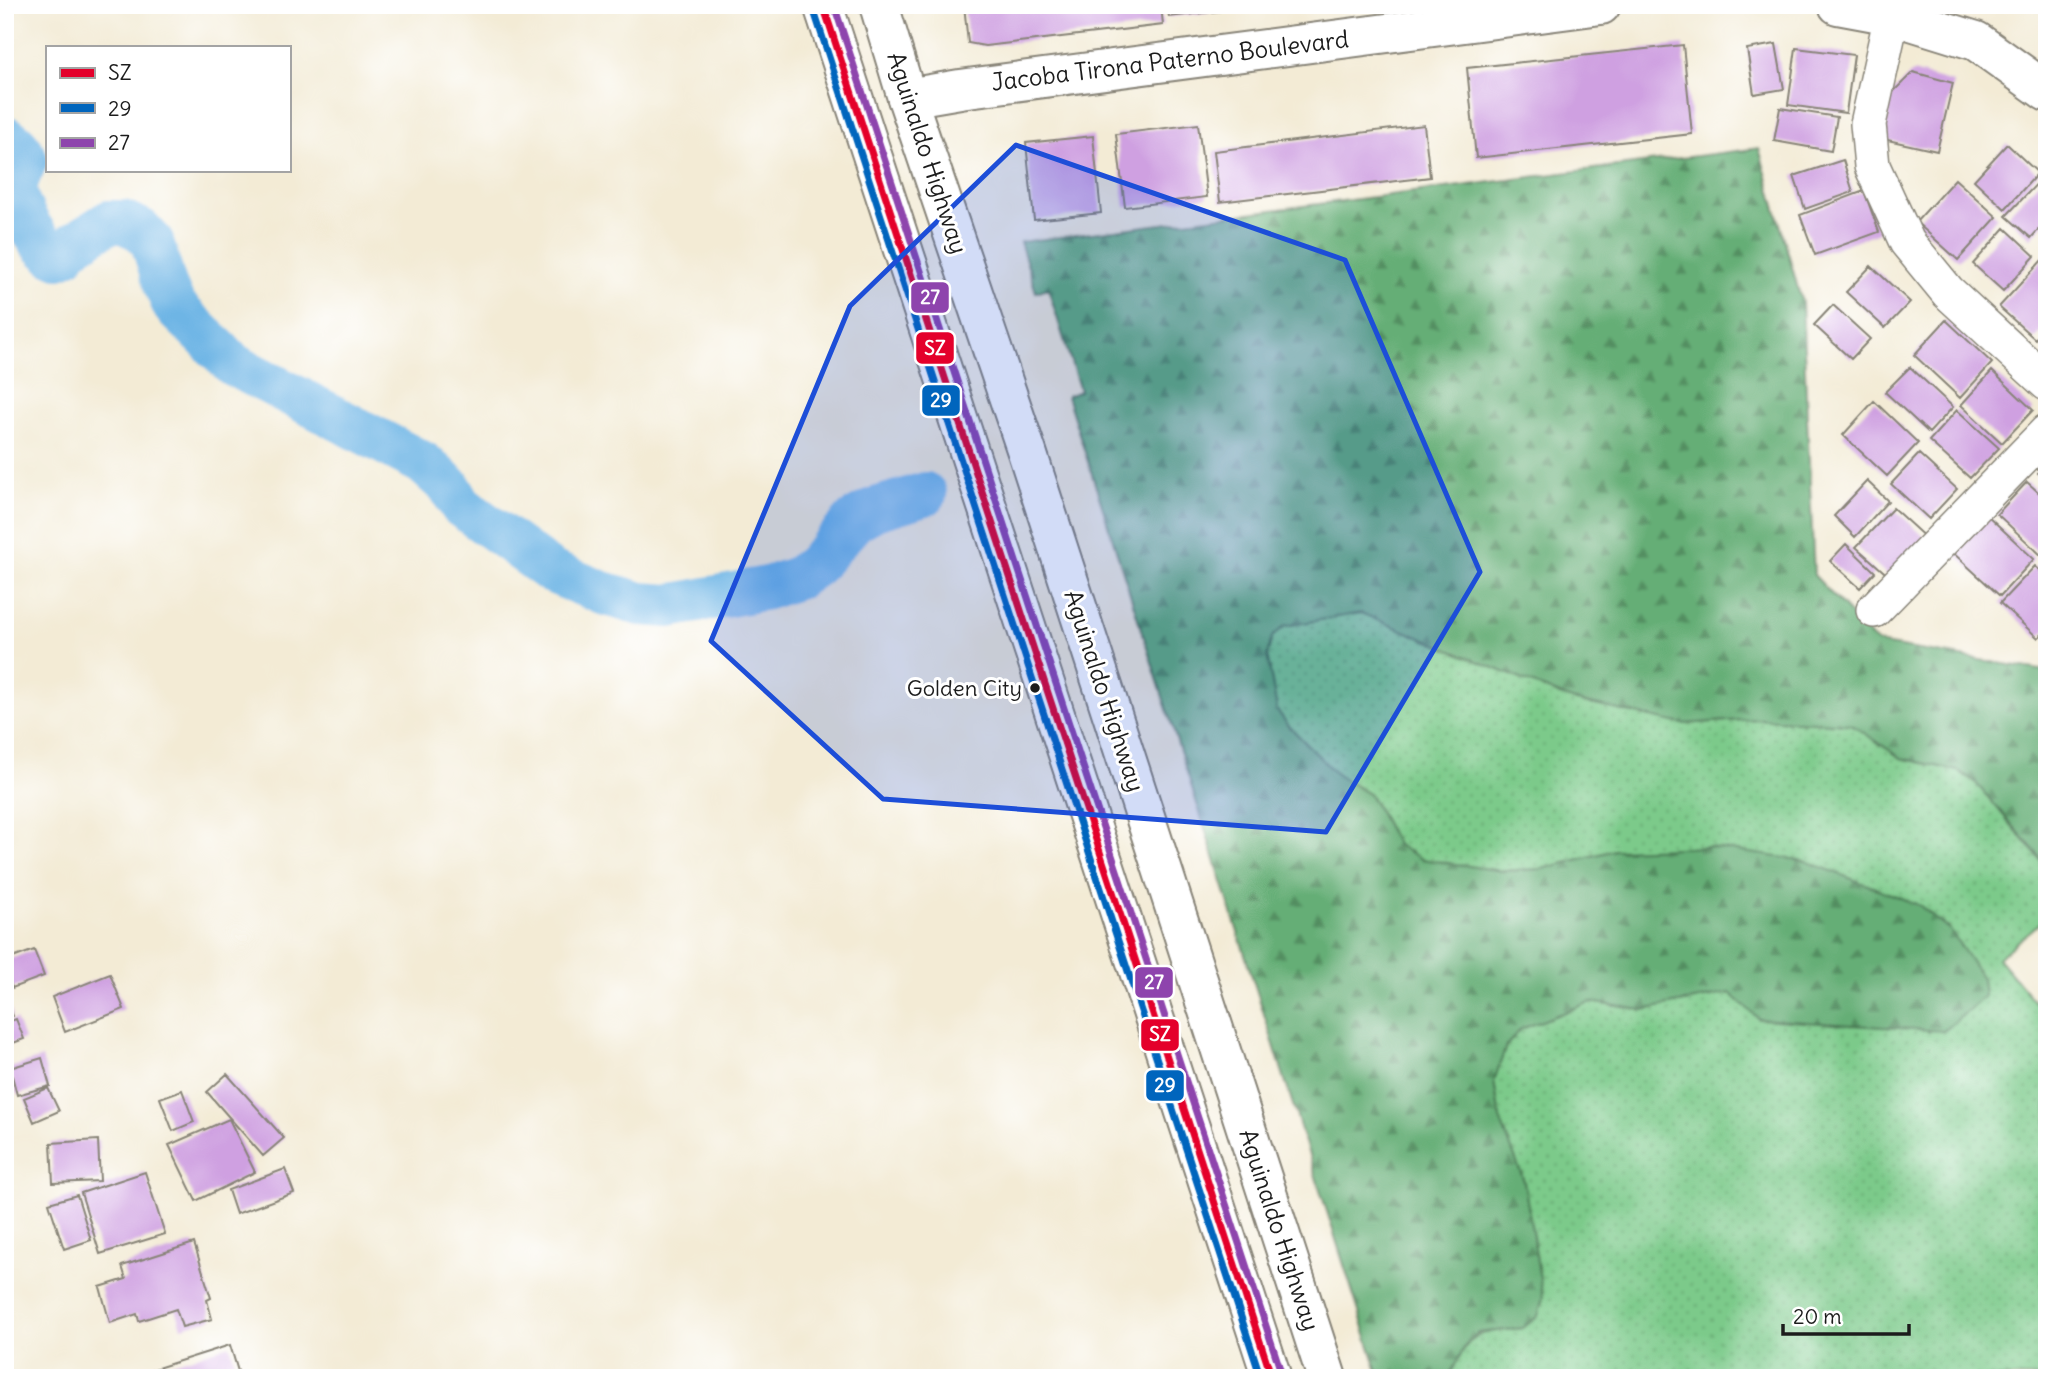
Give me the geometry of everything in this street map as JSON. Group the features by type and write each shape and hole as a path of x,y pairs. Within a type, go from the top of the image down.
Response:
{"main road":[{"path":"822,5 1272,1378"},
{"name":"Aguinaldo Highway","path":"879,5 907,98 1031,465 1327,1378"},
{"path":"1838,5 1892,15 1976,41 2047,92"},
{"name":"Jacoba Tirona Paterno Boulevard","path":"907,98 1592,6"}],"street":[{"path":"1892,15 1868,124 1872,166 1907,242 1948,292 2047,383"},
{"path":"1874,610 2047,432"}],"highlighted area":[{"path":"1016,145 1345,260 1480,572 1326,832 883,799 711,641 850,306"}],"green space":[{"path":"1759,148 1802,303 1814,575 1877,643 2047,671 2047,865 1974,781 1958,771 1901,758 1851,724 1758,719 1683,724 1572,700 1361,613 1285,626 1272,637 1267,655 1277,710 1337,775 1370,795 1397,845 1422,859 1502,871 1542,869 1615,850 1709,847 1806,861 1919,905 1950,930 1982,978 1984,997 1944,1031 1759,1019 1730,993 1643,1010 1590,1002 1521,1029 1506,1046 1494,1081 1500,1119 1524,1181 1543,1298 1538,1316 1523,1328 1478,1333 1465,1346 1448,1378 1380,1378 1067,396 1080,391 1048,288 1036,292 1020,242"},
{"path":"1361,613 1572,700 1683,724 1758,719 1851,724 1901,758 1958,771 1975,781 2047,868 2047,917 1998,958 2047,1016 2047,1378 1448,1378 1463,1351 1475,1337 1523,1328 1524,1181 1500,1119 1494,1081 1506,1046 1521,1029 1590,1002 1643,1010 1731,993 1615,850 1542,869 1501,871 1422,860 1397,845 1370,795 1337,775 1277,710 1267,655 1272,637 1285,626"}],"building":[{"path":"964,5 1161,5 1163,25 985,46 968,43"},
{"path":"1167,5 1255,5 1255,7 1169,17"},
{"path":"1776,44 1784,89 1754,94 1747,49"},
{"path":"1683,45 1692,134 1476,158 1467,68"},
{"path":"1796,48 1854,55 1846,113 1788,105"},
{"path":"1913,72 1953,83 1937,151 1883,139 1892,93"},
{"path":"1780,108 1837,117 1831,151 1774,141"},
{"path":"1198,124 1207,197 1125,207 1116,134"},
{"path":"1424,125 1430,177 1220,202 1214,151"},
{"path":"1093,136 1101,213 1034,220 1026,143"},
{"path":"2007,144 2038,173 2005,209 1974,180"},
{"path":"1843,160 1853,192 1805,209 1794,176"},
{"path":"2047,173 2047,220 2031,238 2006,216"},
{"path":"1955,179 1997,217 1958,260 1916,222"},
{"path":"1864,191 1879,232 1815,255 1800,215"},
{"path":"2005,228 2035,256 2003,291 1973,264"},
{"path":"2044,258 2047,261 2047,326 2035,339 1999,307"},
{"path":"1871,266 1910,302 1885,328 1846,292"},
{"path":"1833,305 1870,339 1851,359 1814,325"},
{"path":"1946,320 1992,363 1960,398 1914,355"},
{"path":"1910,367 1953,407 1929,433 1885,392"},
{"path":"1992,371 2033,410 2002,443 1961,405"},
{"path":"1874,401 1918,443 1887,476 1843,435"},
{"path":"1957,410 1999,448 1970,478 1929,441"},
{"path":"1919,454 1957,489 1929,519 1891,484"},
{"path":"2047,464 2047,481 2038,473"},
{"path":"1867,481 1888,501 1855,537 1834,516"},
{"path":"2027,482 2047,500 2047,551 2042,556 1997,514"},
{"path":"1893,508 1928,540 1892,579 1856,547"},
{"path":"1986,514 2034,559 2000,596 1951,551"},
{"path":"1846,544 1875,572 1860,588 1830,561"},
{"path":"2035,566 2047,577 2047,630 2038,638 2000,603"},
{"path":"34,950 44,976 12,988 5,971 5,961"},
{"path":"110,974 124,1009 65,1032 52,997"},
{"path":"5,997 13,1016 5,1019"},
{"path":"16,1019 24,1039 5,1046 5,1023"},
{"path":"42,1058 50,1086 17,1095 10,1068"},
{"path":"227,1074 284,1138 263,1156 207,1092"},
{"path":"48,1088 59,1111 34,1122 24,1098"},
{"path":"182,1090 194,1122 173,1131 160,1098"},
{"path":"229,1119 255,1172 196,1201 169,1145"},
{"path":"98,1140 100,1181 53,1183 51,1143"},
{"path":"285,1169 294,1193 236,1214 228,1190"},
{"path":"145,1172 165,1234 100,1254 81,1193"},
{"path":"5,1182 12,1200 5,1203"},
{"path":"77,1195 91,1240 64,1249 49,1203"},
{"path":"194,1243 211,1298 207,1300 212,1319 182,1327 176,1309 139,1321 137,1314 110,1323 100,1287 126,1279 122,1266"},
{"path":"230,1345 240,1378 129,1378 129,1377"}],"waterway":[{"path":"5,137 18,146 26,159 16,186 23,215 51,253 58,257 65,254 71,246 109,222 123,222 141,230 152,242 174,306 234,365 423,463 450,487 461,506 552,572 603,593 641,604 669,606 767,588 797,578 814,566 855,520 875,509 925,494"}],"transit line":[{"name":"SZ","path":"823,5 1272,1378"},
{"name":"27","path":"834,5 1282,1375"},
{"name":"29","path":"813,8 1261,1378"}],"place":[{"name":"Golden City","path":"1035,688"}]}
